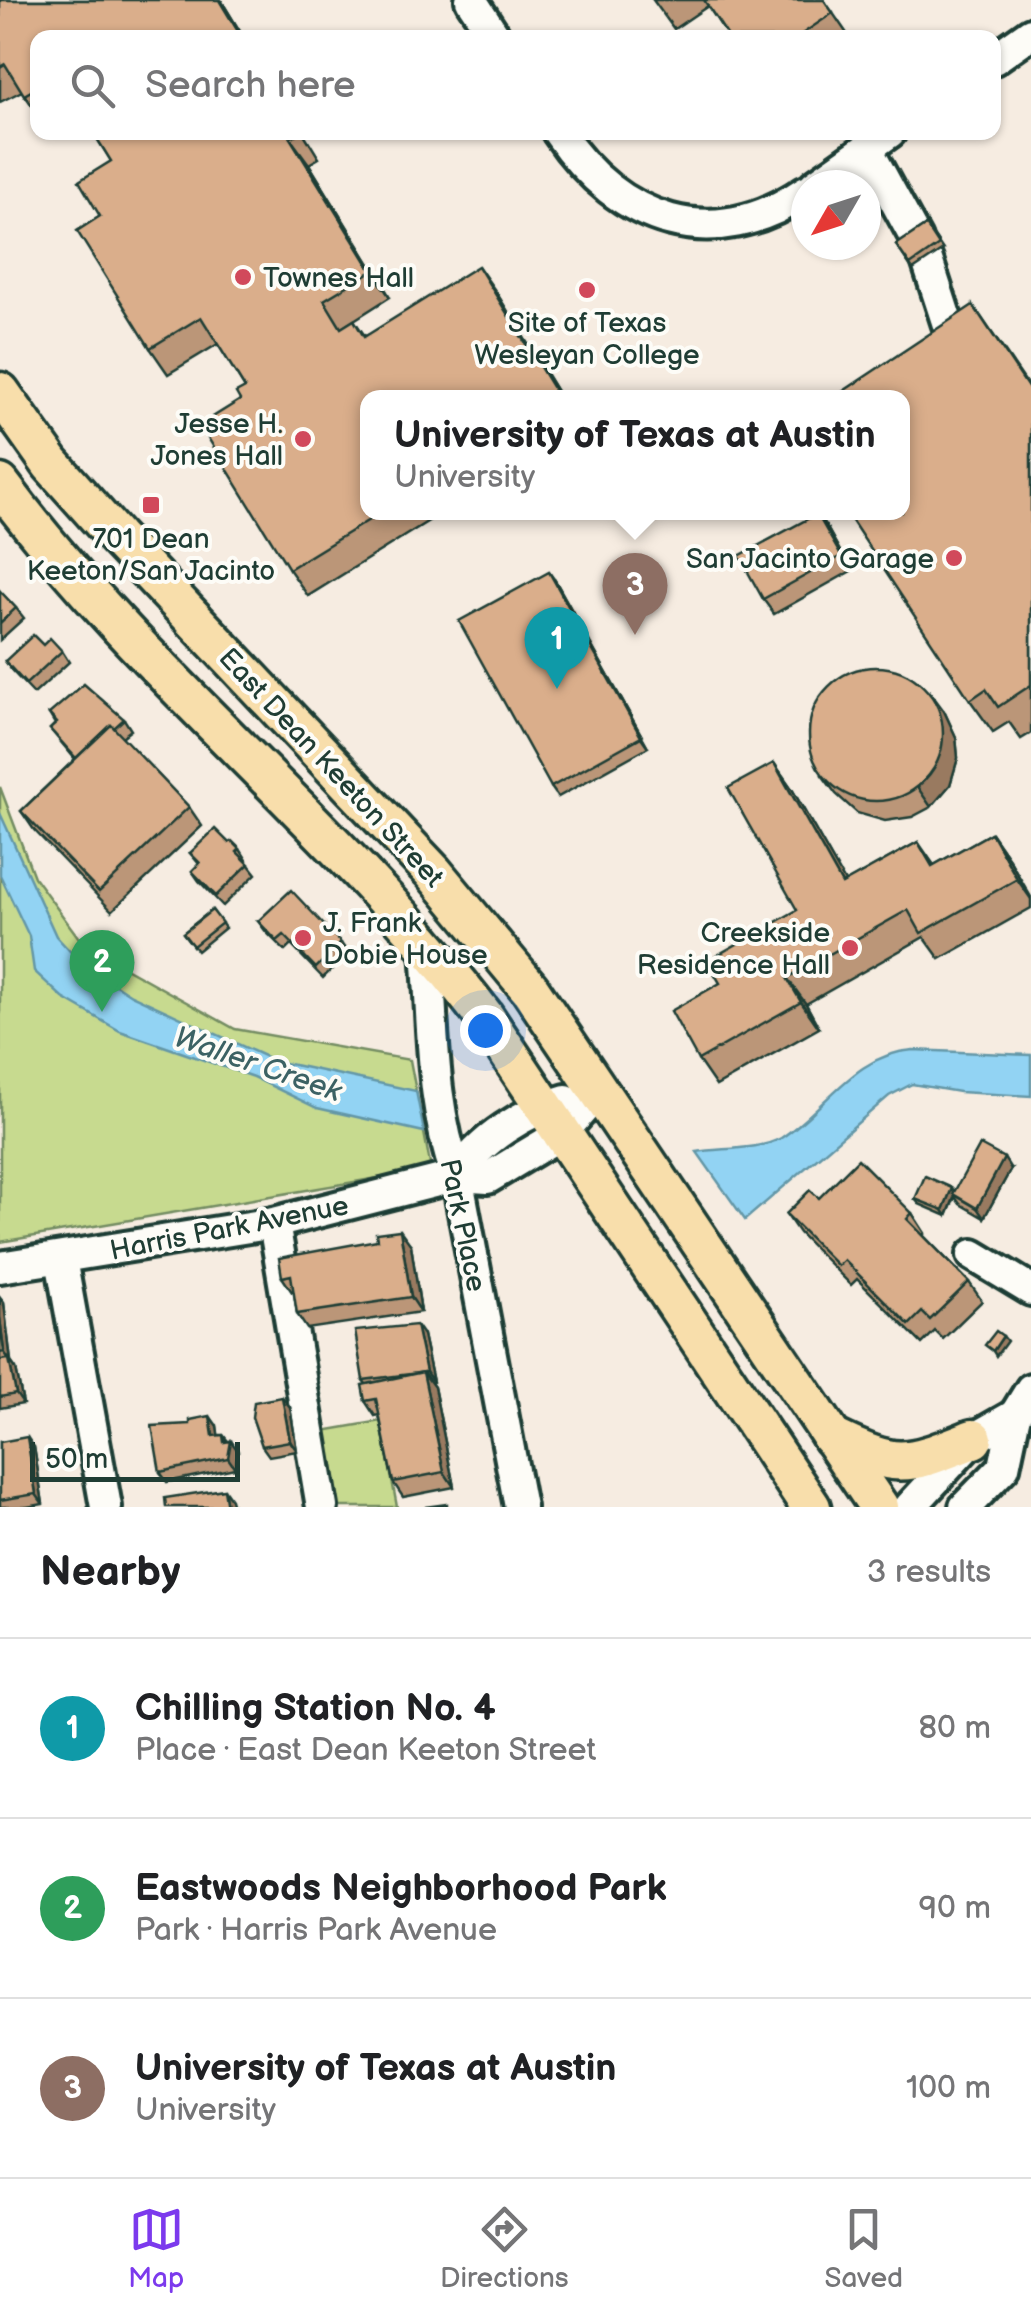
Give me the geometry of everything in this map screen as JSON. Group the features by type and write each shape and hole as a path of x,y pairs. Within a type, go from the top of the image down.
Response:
{"main road":[{"name":"East Dean Keeton Street","path":"0,392 51,464 433,872 530,989 878,1507"},
{"name":"East Dean Keeton Street","path":"0,484 90,595 426,940 484,1016 812,1507"},
{"path":"743,1408 766,1458 774,1507"},
{"path":"831,1437 883,1462 904,1464 973,1438"}],"street":[{"path":"471,0 491,30"},
{"path":"1001,54 1031,32"},
{"path":"565,140 612,190 648,214 674,223 738,224 764,216 791,200"},
{"path":"836,170 878,141 922,250 960,362"},
{"name":"Park Place","path":"426,940 431,1054 444,1136 457,1176 520,1507"},
{"path":"457,1176 471,1153 552,1120 598,1092"},
{"name":"Harris Park Avenue","path":"0,1267 274,1223 457,1176"},
{"path":"274,1223 322,1507"},
{"path":"973,1255 1031,1290"},
{"path":"61,1259 106,1507"},
{"path":"910,1507 973,1438 1023,1402"},
{"path":"965,1507 1004,1467 1023,1402"}],"green space":[{"path":"0,787 34,877 84,945 235,1029 410,1060 431,1169 0,1242"},
{"path":"381,1421 397,1507 330,1507 317,1432"}],"water":[{"name":"Waller Creek","path":"0,813 56,936 81,963 131,995 275,1061 416,1091 424,1132 317,1108 253,1077 120,1031 63,998 34,971 29,936 0,875"},
{"path":"913,1050 1031,1055 1031,1096 959,1092 912,1084 889,1096 745,1220 697,1152 773,1142 797,1126 857,1072 874,1061"}],"building":[{"path":"0,0 219,0 237,30 30,30 30,92 24,95 5,64 0,67"},
{"path":"704,0 824,0 833,13 808,30 724,30"},
{"path":"98,140 291,140 372,271 324,300 341,328 354,320 364,337 478,266 554,390 360,390 360,520 369,520 289,569 200,425 240,400 236,393 245,388 201,317 150,348 77,231 100,216 79,181 111,161"},
{"path":"926,225 939,245 910,265 896,245"},
{"name":"San Jacinto Garage","path":"973,305 1031,392 1031,685 998,707 986,689 970,700 851,520 910,520 910,390 845,390"},
{"path":"806,520 820,520 841,556 763,599 739,556"},
{"path":"549,572 641,737 551,787 459,621"},
{"path":"0,591 16,608 0,623"},
{"path":"33,635 43,645 50,638 62,651 26,684 5,661"},
{"path":"876,667 902,672 924,686 938,708 943,734 938,760 924,782 902,796 876,801 850,796 828,782 814,760 809,734 814,708 828,686 850,672"},
{"path":"84,684 124,719 114,728 111,725 76,758 50,729 57,723 49,714"},
{"path":"111,725 189,807 99,892 21,811"},
{"path":"774,763 842,884 918,842 932,866 991,833 1017,879 921,933 908,910 787,978 801,1002 698,1060 671,1011 720,983 707,961 797,910 728,788"},
{"path":"215,829 240,849 237,852 249,864 216,896 192,871 200,863 190,853"},
{"name":"J. Frank Dobie House","path":"291,890 341,943 316,968 284,935 277,941 258,921"},
{"path":"212,910 222,923 193,946 183,933"},
{"path":"980,1145 1004,1158 977,1208 953,1194"},
{"path":"858,1159 912,1213 907,1219 969,1282 930,1320 922,1312 909,1325 844,1260 838,1266 786,1214 810,1190 819,1198"},
{"path":"925,1176 952,1188 943,1210 915,1199"},
{"path":"400,1230 411,1297 297,1314 291,1275 282,1277 279,1258 377,1240 376,1233"},
{"path":"0,1318 4,1352 0,1353"},
{"path":"416,1325 426,1372 363,1380 355,1331"},
{"path":"996,1331 1003,1336 993,1351 985,1345"},
{"path":"9,1359 16,1394 0,1397 0,1360"},
{"path":"423,1372 444,1472 393,1482 376,1399 365,1401 362,1385"},
{"path":"282,1397 290,1441 262,1446 252,1417 254,1402"},
{"path":"210,1416 213,1436 223,1435 224,1442 231,1441 228,1458 160,1472 152,1426 190,1424 190,1420"},
{"path":"27,1437 36,1494 0,1500 0,1442"},
{"path":"224,1489 227,1507 166,1507 165,1498"}],"place":[{"name":"Townes Hall","path":"243,277"},
{"name":"Site of Texas Wesleyan College","path":"587,290"},
{"name":"Jesse H. Jones Hall","path":"303,439"},
{"name":"701 Dean Keeton/San Jacinto","path":"151,505"},
{"name":"San Jacinto Garage","path":"954,558"},
{"name":"University of Texas at Austin","path":"635,635"},
{"name":"Chilling Station No. 4","path":"557,689"},
{"name":"J. Frank Dobie House","path":"303,938"},
{"name":"Creekside Residence Hall","path":"850,948"},
{"name":"Eastwoods Neighborhood Park","path":"102,1012"}]}
